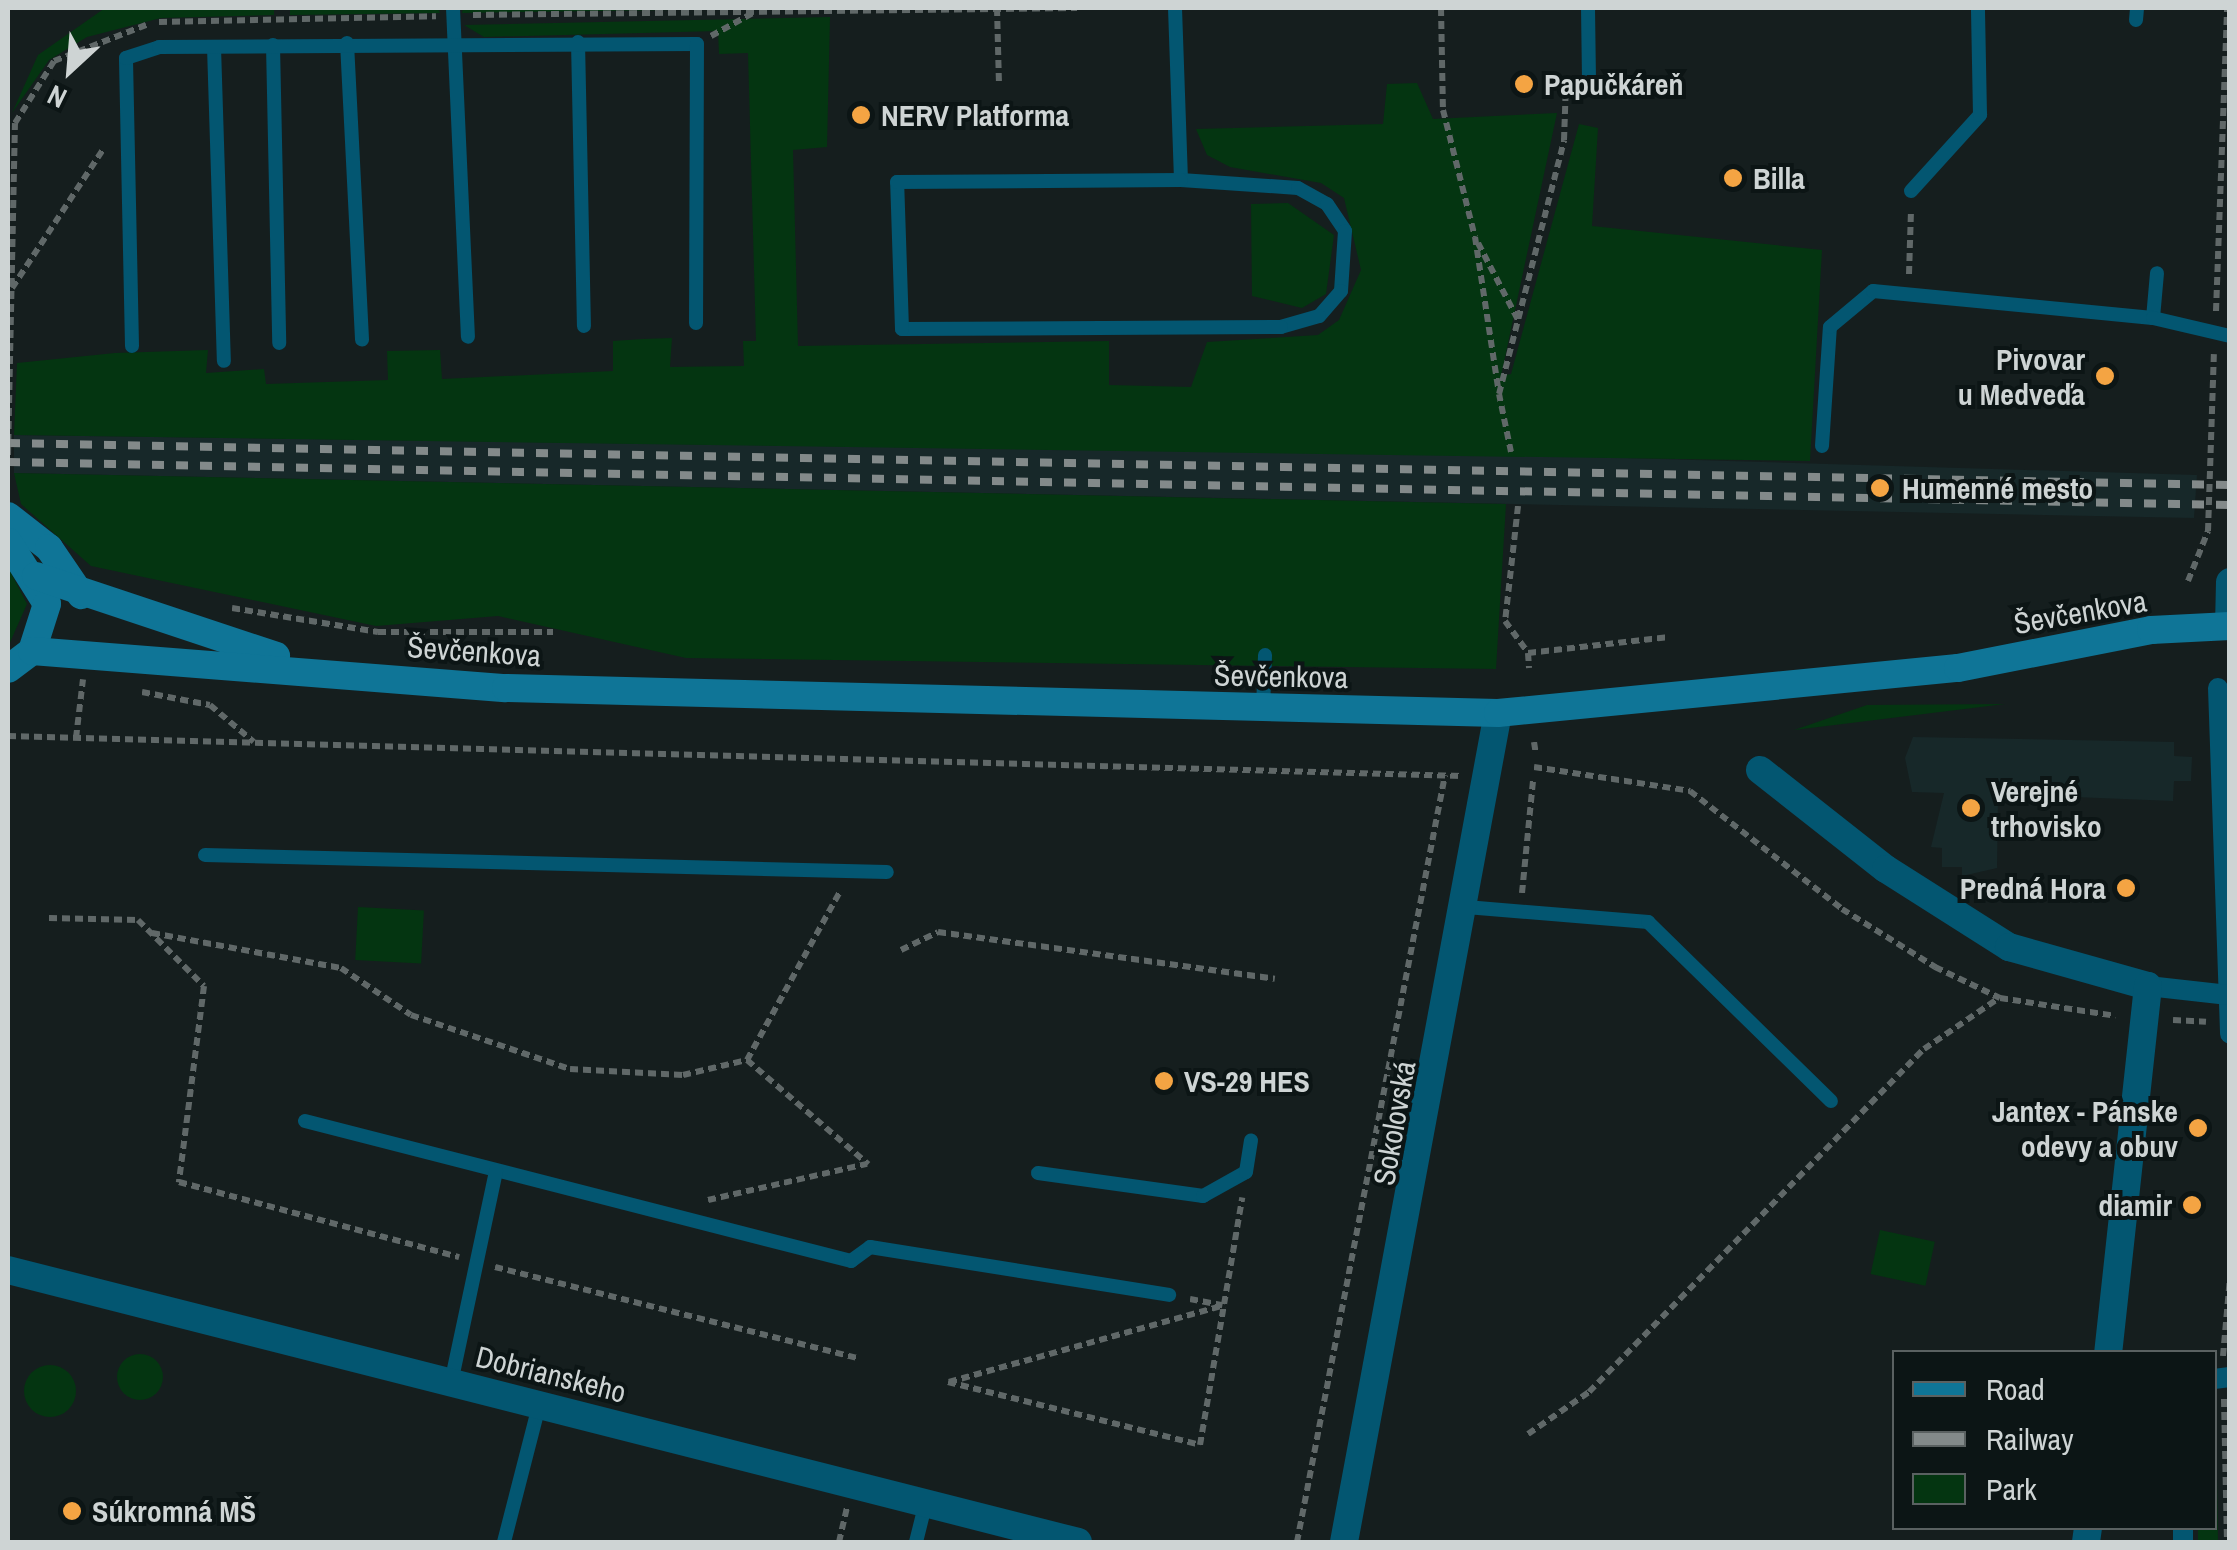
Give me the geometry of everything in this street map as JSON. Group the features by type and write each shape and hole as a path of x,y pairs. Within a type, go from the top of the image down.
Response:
{"main road":[{"path":"8,516 49,548 82,596"},
{"name":"Ševčenkova","path":"8,542 36,576 82,596 326,670"},
{"path":"8,669 32,650 47,604 36,576"},
{"name":"Ševčenkova","path":"32,650 326,670 506,688 1498,713 1958,668 2151,630 2229,626"}],"street":[{"path":"2229,626 2230,582"},
{"path":"2218,688 2225,758 2230,1034"},
{"name":"Sokolovská","path":"1344,1542 1466,907 1498,713"},
{"path":"1760,770 1819,821 2010,947 2148,986 2228,995"},
{"path":"2108,1350 2148,986"},
{"name":"Dobrianskeho","path":"8,1270 1078,1542"}],"lane":[{"path":"452,8 468,337"},
{"path":"1175,8 1181,180"},
{"path":"1588,8 1589,79"},
{"path":"1911,191 1980,115 1978,8"},
{"path":"132,346 126,58 159,47 454,40 697,44 696,323"},
{"path":"578,42 584,326"},
{"path":"347,43 362,340"},
{"path":"273,46 279,343"},
{"path":"214,48 224,361"},
{"path":"1181,180 1298,188 1327,204 1346,231 1341,291 1319,316 1281,327 902,329 897,182 1181,180"},
{"path":"2153,318 2157,273"},
{"path":"1822,446 1830,327 1873,291 2153,318 2222,334"},
{"path":"1263,708 1265,655"},
{"path":"205,855 888,872"},
{"path":"1466,907 1648,922 1831,1101"},
{"path":"305,1121 851,1261 870,1247 1169,1295"},
{"path":"1038,1172 1203,1196 1246,1172 1252,1140"},
{"path":"451,1382 496,1171"},
{"path":"504,1542 539,1406"},
{"path":"916,1542 926,1502"}],"path":[{"path":"997,8 999,86"},
{"path":"1441,8 1443,110 1476,237 1511,452"},
{"path":"2188,581 2208,532 2222,334 2227,8"},
{"path":"697,44 754,13"},
{"path":"1499,394 1564,140 1567,64"},
{"path":"8,455 18,113"},
{"path":"12,289 127,113"},
{"path":"1909,295 1911,191"},
{"path":"1476,237 1518,320"},
{"path":"1518,506 1505,621 1528,654 1529,668"},
{"path":"227,608 378,632 554,632"},
{"path":"1528,654 1669,637"},
{"path":"76,738 85,664"},
{"path":"83,680 101,684"},
{"path":"119,687 210,705 256,743"},
{"path":"8,736 1468,776"},
{"path":"1534,742 1536,754"},
{"path":"1534,767 1690,791 1842,909 2000,998 2125,1018"},
{"path":"1297,1542 1445,775"},
{"path":"1520,912 1533,780"},
{"path":"151,933 341,968 411,1015 570,1069 683,1075 747,1060 851,872"},
{"path":"48,918 138,920 204,986 179,1182 858,1358"},
{"path":"901,950 938,932 1274,979"},
{"path":"1528,1434 1589,1392 1924,1049 2000,998"},
{"path":"658,1212 868,1164 747,1060"},
{"path":"1224,1305 948,1382 1200,1445 1224,1305 1246,1172"},
{"path":"2227,1542 2223,1378 2230,1277"},
{"path":"1169,1295 1224,1305"}],"shaded area":[{"path":"14,435 1558,456 2197,475 2194,518 14,473"},
{"name":"Verejné trhovisko","path":"1913,737 2174,742 2174,756 2192,757 2191,781 2174,781 2173,801 1998,794 1997,868 1962,876 1962,867 1942,867 1942,848 1931,847 1944,793 1912,792 1905,758"}],"green space":[{"path":"105,8 274,8 274,15 161,18 87,37 49,60 12,113 38,55"},
{"path":"290,8 438,8 440,13 290,15"},
{"path":"463,8 821,8 462,13"},
{"path":"830,17 827,147 793,150 798,346 1109,341 1109,385 1191,387 1207,342 1318,335 1339,320 1361,270 1344,198 1321,183 1230,167 1207,155 1196,129 1383,124 1387,84 1417,83 1433,119 1557,113 1501,376 1511,374 1579,124 1598,128 1592,226 1822,250 1810,461 14,435 17,363 115,353 208,350 206,373 264,369 266,384 388,380 387,351 440,350 442,379 613,371 613,341 643,339 672,338 670,367 744,366 743,341 756,341 748,53 719,54 718,31 484,37 464,25"},
{"path":"1288,203 1334,235 1326,294 1302,308 1252,296 1251,204"},
{"path":"14,473 1506,504 1496,669 686,658 498,616 376,626 91,566 21,504"},
{"path":"8,567 27,604 8,647"},
{"path":"2005,704 1794,730 1867,705"},
{"path":"358,907 424,910 421,963 355,960"},
{"path":"1880,1230 1935,1242 1925,1286 1871,1274"},
{"path":"140,1354 156,1361 163,1377 156,1393 140,1400 124,1393 117,1377 124,1361"},
{"path":"50,1365 68,1373 76,1391 68,1409 50,1417 32,1409 24,1391 32,1373"},
{"path":"2217,1476 2218,1542 2198,1542 2198,1530 2217,1530"}],"railway":[{"path":"8,443 2230,485"},
{"path":"8,462 2230,505"}],"place":[{"name":"Papučkáreň","path":"1524,84"},
{"name":"NERV Platforma","path":"861,115"},
{"name":"Billa","path":"1733,178"},
{"name":"Pivovar u Medveďa","path":"2105,376"},
{"name":"Humenné mesto","path":"1880,488"},
{"name":"Verejné trhovisko","path":"1971,808"},
{"name":"Predná Hora","path":"2126,888"},
{"name":"VS-29 HES","path":"1164,1081"},
{"name":"Jantex - Pánske odevy a obuv","path":"2198,1128"},
{"name":"diamir","path":"2192,1205"},
{"name":"Súkromná MŠ","path":"72,1511"}]}
